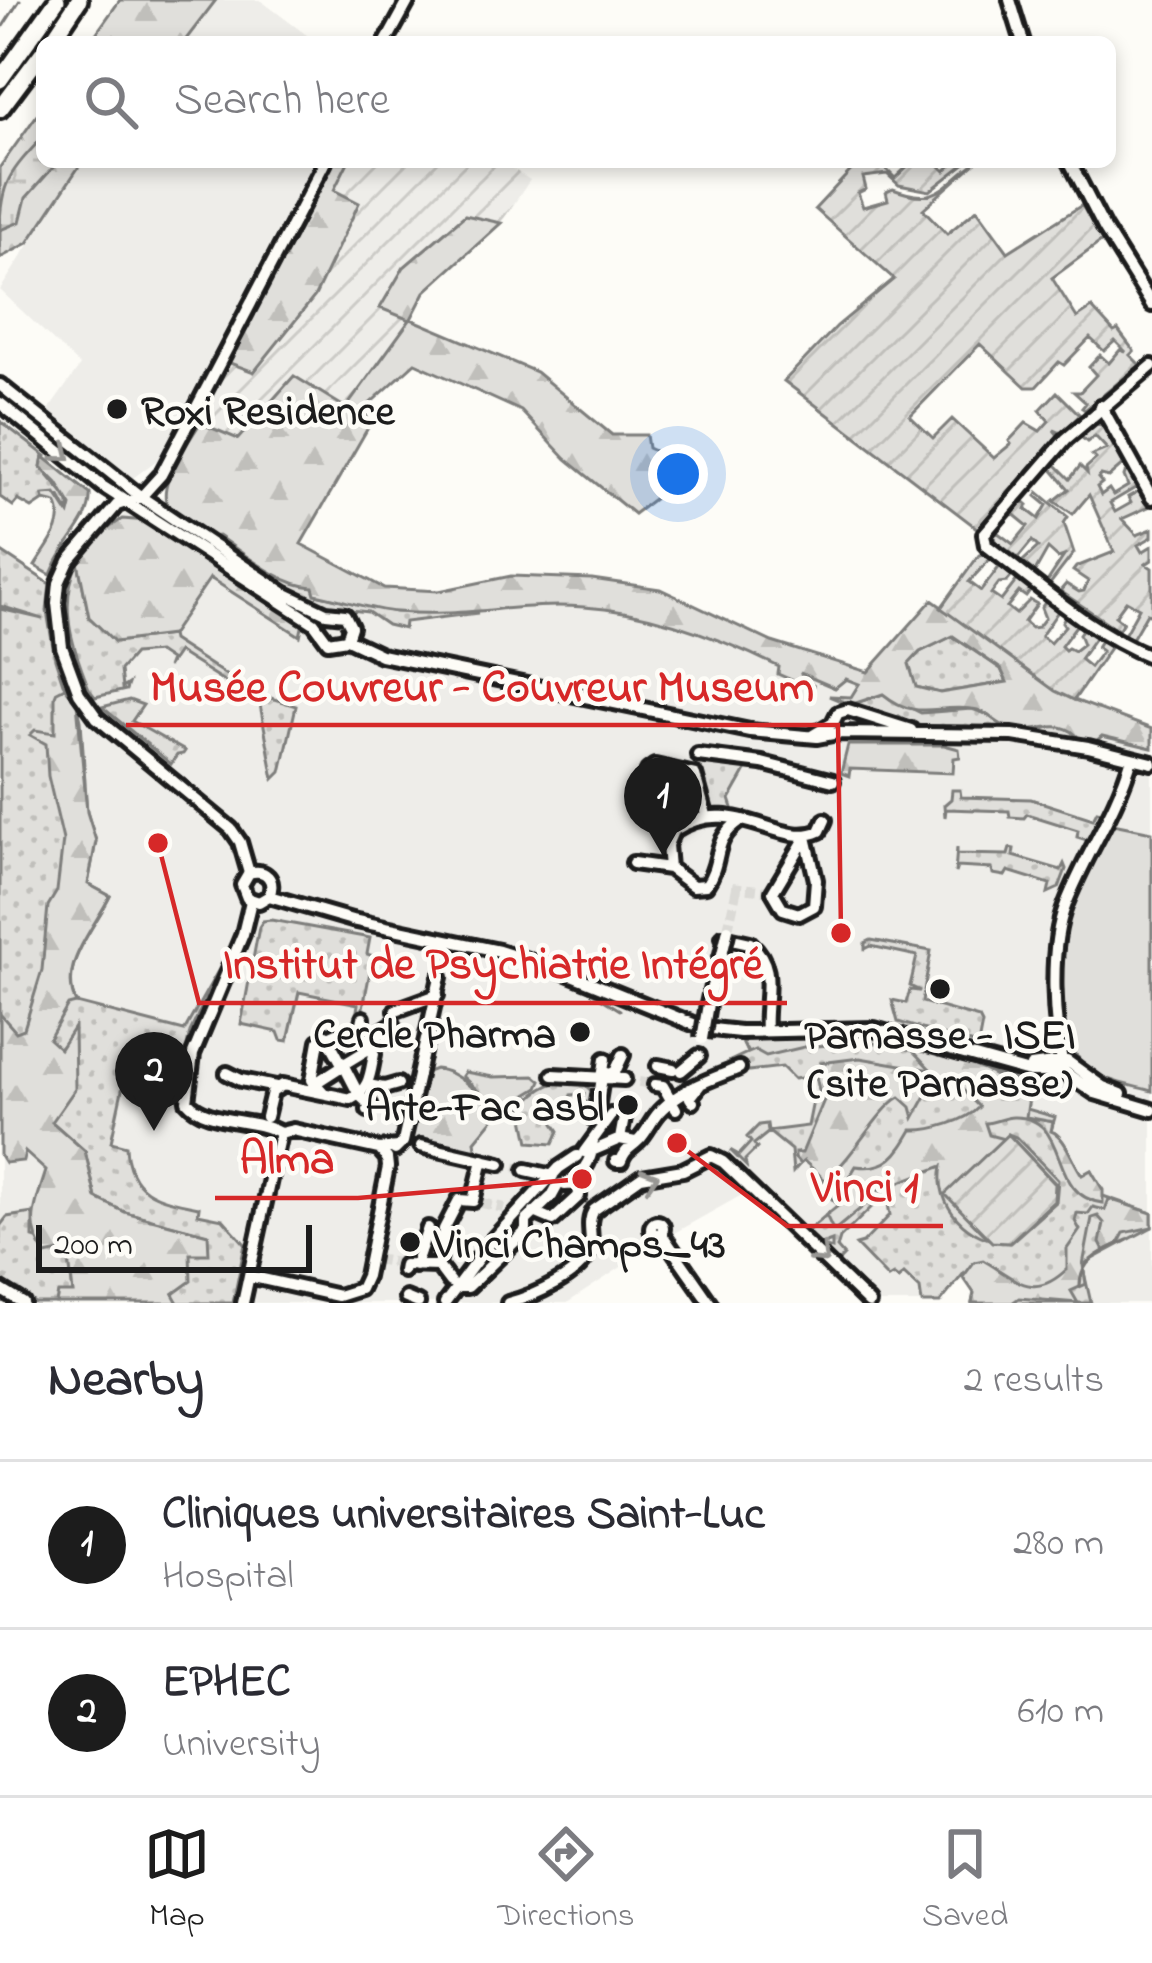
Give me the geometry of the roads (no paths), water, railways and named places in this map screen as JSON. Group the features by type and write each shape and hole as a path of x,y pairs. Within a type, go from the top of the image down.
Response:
{"highway":[{"path":"0,80 57,0"},
{"path":"55,36 79,0"},
{"path":"0,109 36,61"}],"street":[{"path":"389,36 409,0"},
{"path":"1010,0 1021,36"},
{"path":"249,873 231,829 97,718 69,670 57,622 59,584 78,547 117,505 141,497 161,475 319,168"},
{"path":"1073,168 1152,304"},
{"path":"1152,366 1101,406 1016,493 984,534 986,545 1105,632 1152,657"},
{"path":"0,385 141,497 284,593 326,613 336,611 348,617 351,627 346,639 328,643 318,628 127,502 0,404"},
{"path":"1101,406 1152,498"},
{"path":"318,628 326,613"},
{"path":"346,639 382,655 770,734 813,735 836,728 854,734 1028,737 1152,763"},
{"path":"836,728 843,710 926,735"},
{"path":"854,734 860,725 858,716"},
{"path":"698,754 763,763 833,781"},
{"path":"1063,1066 1054,970 1060,922 1107,827 1132,758"},
{"path":"640,803 646,774 655,766 695,775 706,815"},
{"path":"668,868 667,845 673,831 706,815 806,837"},
{"path":"633,863 668,868 693,886 706,885 721,838 742,820"},
{"path":"806,837 816,880 814,906 790,913 777,904 771,891 806,837 821,830 825,820"},
{"path":"260,871 272,886 263,901 251,901 242,890 243,880 260,871"},
{"path":"269,896 352,920 506,953 703,1028 874,1029 1010,1065 1063,1066 1152,1106"},
{"path":"251,901 243,934 193,1054 185,1096 200,1112 267,1125 280,1133 292,1130 380,1149 402,1144"},
{"path":"702,1039 725,933 750,943 766,965 770,978 766,1031"},
{"path":"249,1276 344,1296 362,1286 372,1259 388,1164 402,1144 440,977"},
{"path":"396,1010 417,1008 437,995"},
{"path":"358,1036 362,1018"},
{"path":"316,1086 371,1047 382,1030 393,1024"},
{"path":"226,1072 276,1087 316,1086 351,1099 363,1090 371,1070 371,1047 358,1036 339,1032 326,1036 319,1041 316,1086"},
{"path":"326,1036 363,1090 369,1107 381,1101 384,1088 371,1070"},
{"path":"553,1075 602,1076 615,1072 623,1055"},
{"path":"595,1121 603,1059"},
{"path":"658,1066 739,1068"},
{"path":"693,1102 698,1069"},
{"path":"616,1161 639,1144 698,1069"},
{"path":"602,1076 617,1084 602,1076"},
{"path":"363,1090 398,1084"},
{"path":"655,1084 663,1086 676,1109"},
{"path":"266,1117 276,1087"},
{"path":"445,1303 467,1269 509,1225 552,1196 616,1112 639,1144"},
{"path":"243,1303 280,1133"},
{"path":"428,1228 405,1266 437,1266 455,1286 468,1287 526,1231 529,1214 592,1151 639,1144"},
{"path":"421,1146 500,1164"},
{"path":"380,1149 388,1164"},
{"path":"508,1303 540,1299 589,1254 589,1216 594,1210 640,1177 683,1170 711,1156 724,1162 868,1302"},
{"path":"437,1266 444,1229 459,1200 477,1202 483,1160"},
{"path":"526,1170 576,1165"},
{"path":"554,1219 579,1196 576,1165"},
{"path":"552,1196 554,1219"},
{"path":"504,1208 554,1219"},
{"path":"661,1233 710,1303"},
{"path":"0,1289 23,1303"}],"waterway":[{"path":"0,31 20,0"},
{"path":"576,983 620,1010"},
{"path":"709,1035 725,1037"},
{"path":"941,1053 974,1064"},
{"path":"1031,1084 1032,1077"},
{"path":"1028,1094 1030,1086"},
{"path":"1080,1286 1089,1262 1127,1240"}],"tunnel":[{"path":"732,887 768,891"},
{"path":"728,929 737,888"},
{"path":"624,1079 655,1085"},
{"path":"593,1156 616,1161"},
{"path":"500,1164 526,1170"},
{"path":"482,1203 504,1208"},
{"path":"375,1259 398,1263"}],"place":[{"name":"Roxi Residence","path":"117,409"},
{"name":"Institut de Psychiatrie Intégré","path":"158,843"},
{"name":"Cliniques universitaires Saint-Luc","path":"663,856"},
{"name":"Musée Couvreur - Couvreur Museum","path":"841,933"},
{"name":"Parnasse - ISEI (site Parnasse)","path":"940,989"},
{"name":"Cercle Pharma","path":"580,1032"},
{"name":"Arte-Fac asbl","path":"628,1105"},
{"name":"EPHEC","path":"154,1131"},
{"name":"Vinci 1","path":"677,1143"},
{"name":"Alma","path":"582,1179"},
{"name":"Vinci Champs_43","path":"410,1242"}]}
